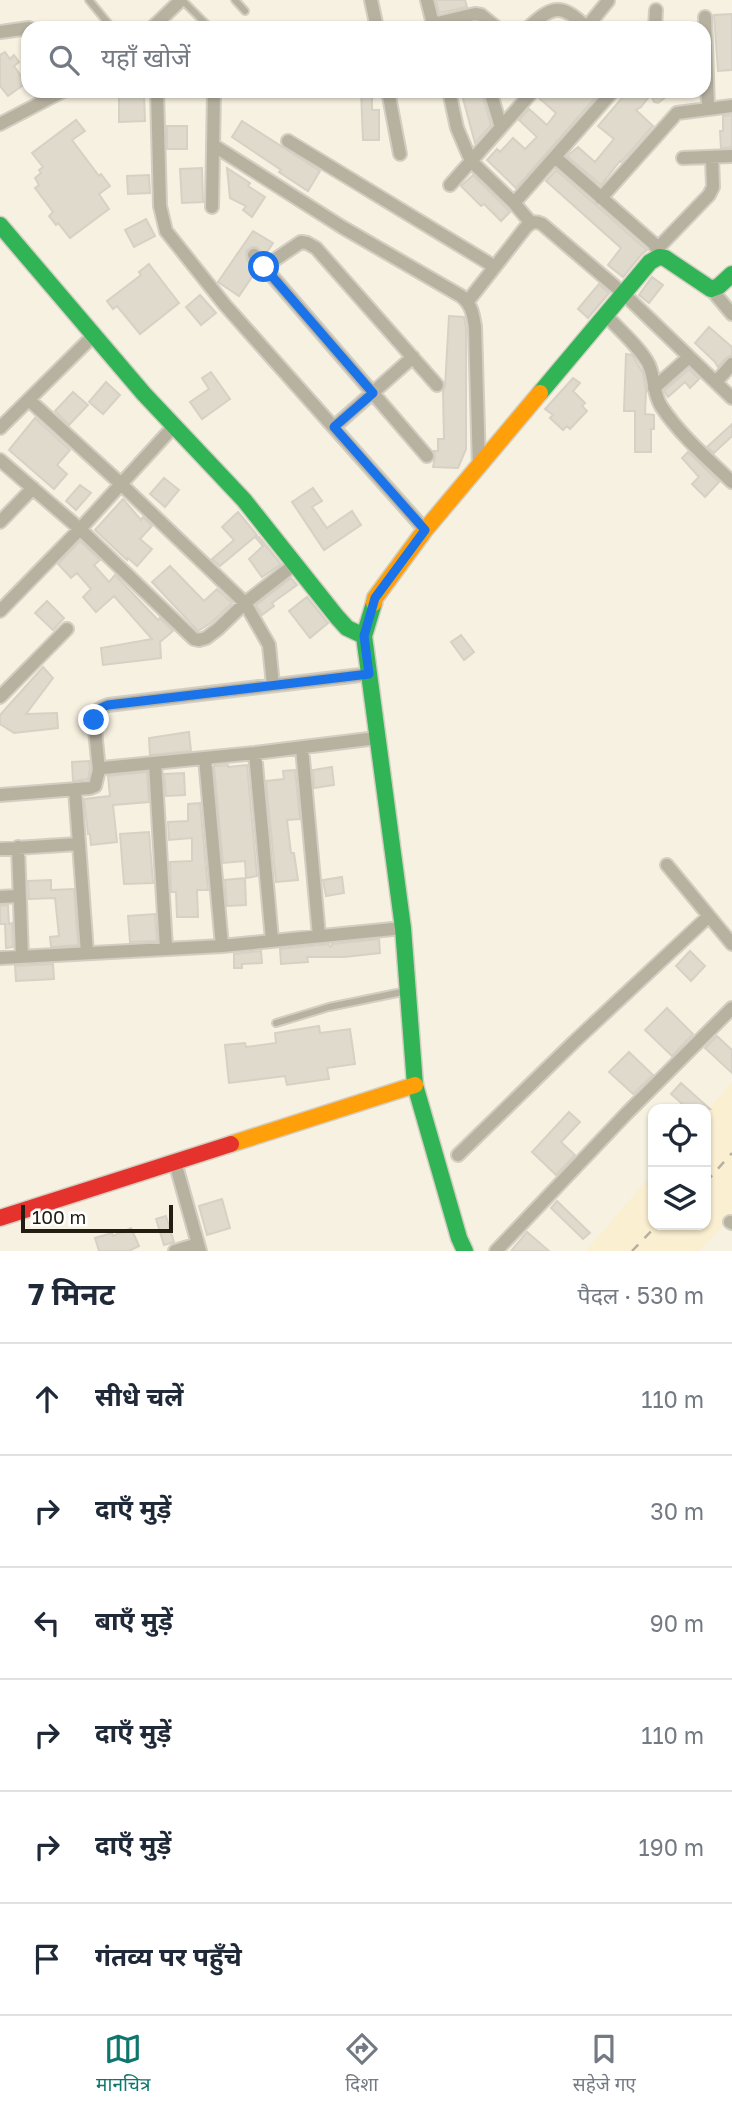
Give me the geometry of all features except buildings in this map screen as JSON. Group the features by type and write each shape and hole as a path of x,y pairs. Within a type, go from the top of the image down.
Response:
{"street":[{"path":"162,21 181,0"},
{"path":"371,0 376,21"},
{"path":"428,0 432,21"},
{"path":"592,21 608,1"},
{"path":"535,21 542,14 562,9 572,13 579,21"},
{"path":"655,21 656,10"},
{"path":"452,21 475,15 481,15 488,21"},
{"path":"705,16 705,21"},
{"path":"0,32 21,29"},
{"path":"0,124 50,98"},
{"path":"157,98 160,206 166,231 225,305 425,530"},
{"path":"212,207 214,98"},
{"path":"389,98 400,154"},
{"path":"451,98 457,128 471,161 531,223"},
{"path":"492,98 501,127"},
{"path":"450,185 527,98"},
{"path":"514,203 607,98"},
{"path":"708,98 708,108"},
{"path":"601,198 677,113 732,106"},
{"path":"288,141 495,267"},
{"path":"213,145 342,227 468,301 473,310 475,327 479,467"},
{"path":"683,158 732,156"},
{"path":"555,158 658,253 711,289 732,314"},
{"path":"465,1251 415,1085 403,928 364,636 375,598 425,530 709,195 713,187 712,158"},
{"path":"468,301 531,223 542,224 624,294 732,398"},
{"path":"0,225 174,426 244,500 337,617 347,628 364,636"},
{"path":"264,267 295,244 307,243 316,248 437,385"},
{"path":"254,256 427,456"},
{"path":"711,289 719,286 732,274"},
{"path":"606,315 650,366 655,397 662,408 694,446 732,482"},
{"path":"0,428 94,335"},
{"path":"334,427 414,357"},
{"path":"654,388 689,357"},
{"path":"716,382 732,364"},
{"path":"29,400 245,603 269,645 273,685"},
{"path":"0,611 174,426"},
{"path":"0,460 80,529 194,639 206,638 295,564"},
{"path":"0,522 33,488"},
{"path":"0,696 66,629"},
{"path":"0,796 95,786 99,770 94,720 99,708 108,705 369,674"},
{"path":"99,770 377,738"},
{"path":"302,747 319,936"},
{"path":"255,753 272,940"},
{"path":"205,758 222,946"},
{"path":"155,763 166,948"},
{"path":"75,789 87,953"},
{"path":"0,849 78,844"},
{"path":"18,847 22,957"},
{"path":"667,864 709,916 730,935"},
{"path":"0,897 18,896"},
{"path":"458,1155 709,916"},
{"path":"0,958 222,946 403,928"},
{"path":"496,1251 627,1113 732,1008"},
{"path":"0,1218 415,1085"},
{"path":"174,1251 199,1247 175,1162"}],"lane":[{"path":"89,0 106,21"},
{"path":"181,0 203,21"},
{"path":"234,0 245,11"},
{"path":"276,1023 329,1007 408,990"}],"shaded area":[{"path":"732,1082 732,1216 699,1251 586,1251 648,1179 648,1230 711,1230 711,1106"}],"railway":[{"path":"711,1176 732,1153"},
{"path":"632,1251 652,1230"}],"traffic: fast":[{"path":"0,225 144,394 244,500 337,617 347,628 364,636"},
{"path":"540,393 650,262 659,257 665,258 711,289 719,286 732,274"},
{"path":"374,603 364,636 403,928 415,1085 465,1251"}],"traffic: slow":[{"path":"374,603 425,530 540,393"},
{"path":"231,1144 415,1085"}],"traffic: jam":[{"path":"0,1218 231,1144"}],"route":[{"path":"94,720 99,708 108,705 369,674 364,636 375,598 425,530 334,427 373,393 264,267"}]}
